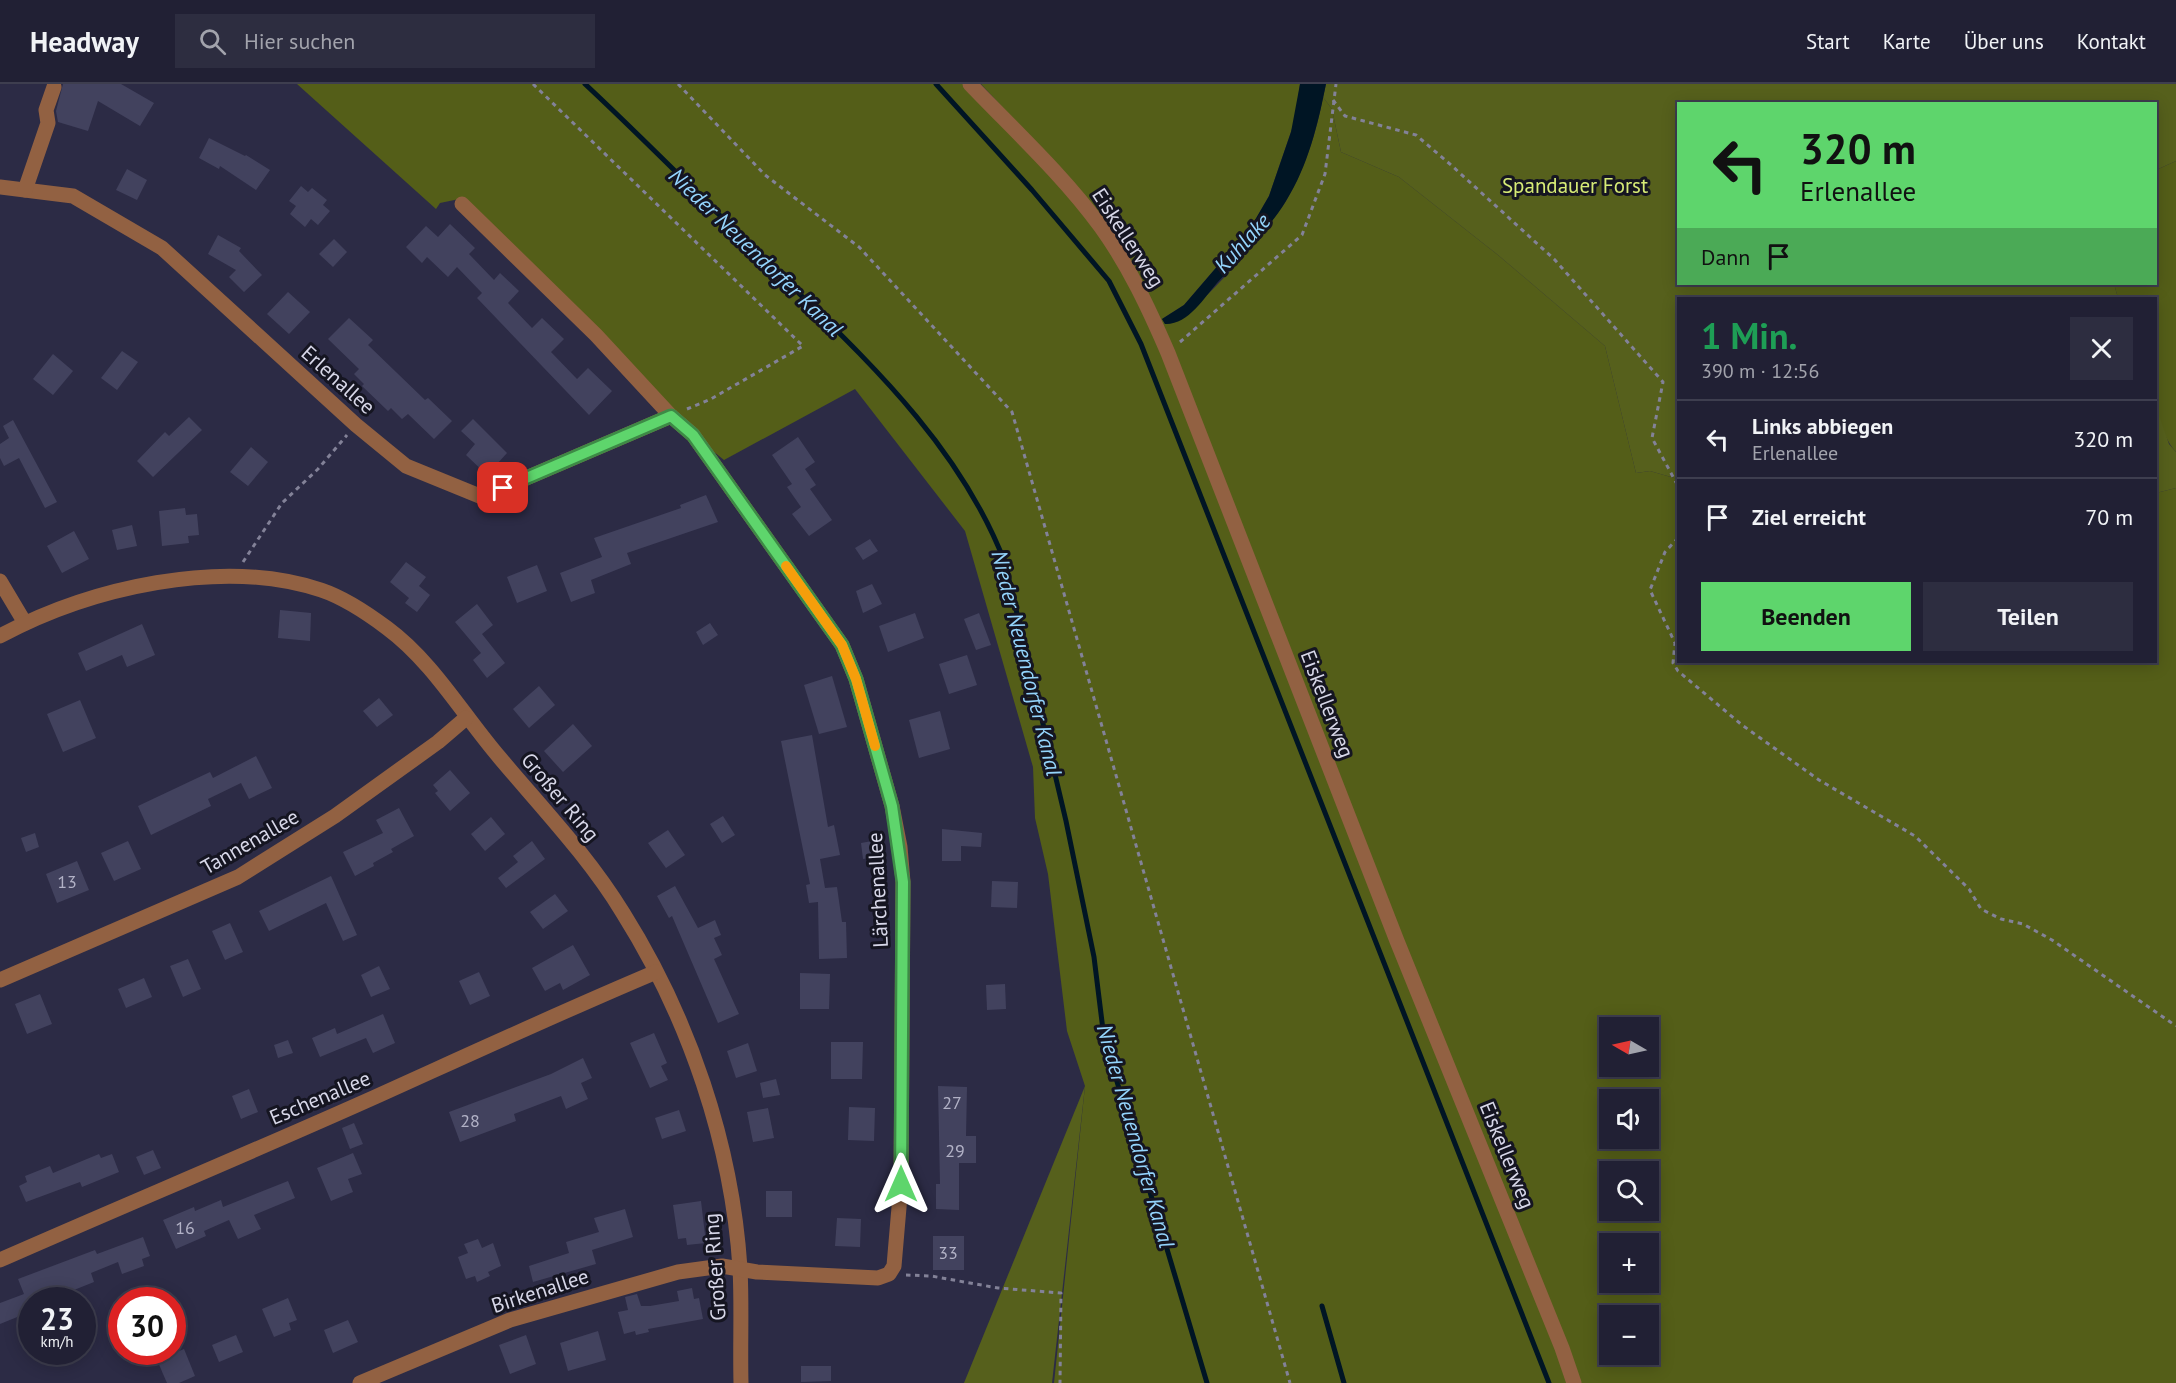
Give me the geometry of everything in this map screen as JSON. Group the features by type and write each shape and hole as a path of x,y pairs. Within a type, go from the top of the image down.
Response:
{"street":[{"name":"Eiskellerweg","path":"970,84 1074,193 1102,228 1140,289 1168,353 1401,952 1562,1348 1574,1383"},
{"path":"26,190 48,123 46,110 54,87"},
{"name":"Erlenallee","path":"0,187 73,196 162,248 356,424 406,466 482,497 671,416"},
{"name":"Lärchenallee","path":"462,204 596,335 671,416 693,435 842,645 856,679 892,806 900,847 903,927 901,1184 897,1248 894,1266 889,1274"},
{"name":"Großer Ring","path":"0,636 25,623 107,593 196,579 234,576 282,580 322,590 349,603 389,629 424,662 466,718 579,852 623,912 681,1023 721,1145 740,1267 741,1383"},
{"path":"0,580 25,623"},
{"name":"Tannenallee","path":"0,980 238,877 335,816 438,742 466,718"},
{"name":"Eschenallee","path":"0,1260 119,1210 374,1098 533,1024 656,972"},
{"name":"Birkenallee","path":"360,1383 510,1320 678,1272 722,1266 740,1267"},
{"path":"740,1267 757,1272 856,1277 879,1278 889,1274"}],"path":[{"path":"533,84 803,346 711,399 671,416"},
{"path":"678,84 765,175 859,248 1012,412 1290,1383"},
{"path":"1168,353 1302,235 1324,174 1336,84"},
{"path":"1333,100 1345,116 1416,135 1554,259 1637,350 1663,382 1652,438 1677,484"},
{"path":"234,576 282,503 318,469 356,424"},
{"path":"1677,539 1665,552 1650,590 1675,643 1673,663 1678,671 1742,725 1819,780 1915,837 1969,889 1981,909 2001,919 2023,924 2052,940 2176,1026"},
{"path":"889,1274 931,1276 998,1288 1061,1293 1060,1383"}],"green space":[{"path":"297,84 966,84 1073,199 1154,305 1120,239 1079,190 981,84 1300,84 1295,120 1269,196 1251,227 1184,305 1162,319 1165,324 1177,320 1210,292 1248,251 1278,213 1293,189 1304,164 1323,97 1332,109 1341,152 1399,177 1498,255 1605,346 1636,473 1650,471 1677,479 1677,663 2157,663 2157,493 2176,488 2176,1383 1054,1383 1085,1086 1067,1031 1048,874 1035,818 1033,767 965,531 855,389 724,460 693,435 464,198 440,203 436,209"},
{"name":"Spandauer Forst","path":"1326,84 2176,84 2176,161 2157,170 2157,102 1677,102 1677,285 2114,285 2118,297 1677,297 1677,479 1650,471 1636,473 1605,346 1498,255 1399,177 1341,152 1332,109 1323,97"},
{"path":"2176,161 2176,452 2166,437 2157,405 2157,297 2118,297 2114,285 2157,285 2157,170"},
{"path":"2157,409 2169,444 2176,452 2176,488 2157,493"},
{"path":"1085,1086 1052,1383 964,1383"}],"water":[{"name":"Kuhlake","path":"1300,84 1326,84 1311,144 1294,188 1271,223 1195,309 1181,320 1165,324 1162,319 1184,305 1251,227 1269,196 1291,132"}],"building":[{"path":"63,84 121,84 154,103 140,126 98,101 88,131 58,122 56,111"},
{"path":"209,138 246,155 270,170 256,190 220,166 219,169 199,158"},
{"path":"127,169 147,180 137,200 116,190"},
{"path":"301,186 308,192 312,188 327,200 323,205 330,211 318,225 311,219 305,227 290,214 296,206 289,201"},
{"path":"450,224 475,248 469,254 494,280 500,273 519,291 508,303 532,328 542,318 564,339 551,352 577,379 588,368 612,391 589,415 477,298 482,293 457,267 448,277 427,257 422,263 406,247 426,226 438,237"},
{"path":"218,235 241,248 239,251 262,275 244,292 229,277 236,270 208,254"},
{"path":"334,239 347,252 333,267 319,254"},
{"path":"288,292 310,312 289,334 267,314"},
{"path":"349,318 373,340 368,345 425,400 428,398 452,421 434,439 408,414 402,419 391,408 388,411 362,386 364,384 354,374 359,369 328,339"},
{"path":"122,351 138,362 117,390 101,378"},
{"path":"53,354 73,371 53,395 33,379"},
{"path":"189,417 202,430 153,477 137,461 165,432 169,436"},
{"path":"473,419 507,453 487,475 466,455 475,444 461,431"},
{"path":"13,420 57,502 45,508 19,458 4,466 0,458 0,444 9,438 3,426"},
{"path":"798,437 815,462 805,469 816,485 810,489 832,520 809,536 792,514 801,507 787,487 792,484 772,455"},
{"path":"251,447 268,462 248,486 230,472"},
{"path":"706,495 718,522 627,553 631,564 591,580 595,593 571,602 560,573 602,557 594,538 681,508 680,505"},
{"path":"185,508 186,515 197,514 199,535 188,536 189,543 162,546 159,511"},
{"path":"132,525 137,546 117,550 112,530"},
{"path":"74,531 89,559 62,573 47,546"},
{"path":"870,539 878,551 863,560 855,548"},
{"path":"406,562 426,577 419,586 430,595 417,612 405,603 409,598 390,582"},
{"path":"537,565 547,591 517,603 507,577"},
{"path":"872,584 882,604 863,613 856,591"},
{"path":"477,604 493,625 482,634 505,663 487,678 473,660 481,653 455,622"},
{"path":"280,610 311,613 310,641 278,638"},
{"path":"915,613 924,638 888,652 879,626"},
{"path":"979,613 991,645 976,650 964,619"},
{"path":"710,623 718,635 703,645 696,632"},
{"path":"142,624 155,655 127,667 122,655 86,671 78,653"},
{"path":"967,655 977,685 949,694 939,664"},
{"path":"832,676 847,727 819,734 804,685"},
{"path":"539,686 555,705 529,728 513,709"},
{"path":"379,698 393,715 377,727 363,711"},
{"path":"80,700 96,738 63,752 47,714"},
{"path":"940,711 950,749 919,758 909,720"},
{"path":"573,724 592,746 563,772 544,751"},
{"path":"812,735 828,827 834,825 840,855 820,859 825,888 837,887 842,922 846,922 847,958 819,959 818,902 809,903 806,885 810,884 781,741"},
{"path":"256,756 272,788 249,799 241,783 208,799 211,806 151,835 138,806 210,772 213,778"},
{"path":"450,770 470,793 450,811 435,793 438,791 433,785"},
{"path":"399,808 414,836 391,849 393,852 373,863 374,866 355,876 343,852 383,833 376,820"},
{"path":"723,816 735,835 722,843 710,824"},
{"path":"491,817 505,834 485,851 471,834"},
{"path":"942,829 982,833 981,847 961,846 961,861 942,861"},
{"path":"668,830 685,855 666,868 648,843"},
{"path":"35,833 39,847 26,852 21,838"},
{"path":"878,840 881,856 863,859 861,843"},
{"path":"128,841 141,869 114,881 101,853"},
{"path":"532,841 545,859 506,888 498,878 518,862 513,856"},
{"path":"77,861 89,890 57,903 46,874"},
{"path":"331,876 357,935 343,941 326,903 269,931 259,911"},
{"path":"992,881 1018,882 1017,908 991,907"},
{"path":"675,886 698,928 715,920 721,935 714,938 722,955 714,959 739,1014 718,1023 672,916 669,918 657,896"},
{"path":"555,894 568,911 543,929 530,912"},
{"path":"230,923 243,952 225,960 212,931"},
{"path":"573,945 590,975 563,990 560,983 545,991 532,968"},
{"path":"188,959 201,989 183,997 170,966"},
{"path":"379,966 390,989 371,997 361,975"},
{"path":"479,972 490,996 470,1005 459,981"},
{"path":"800,973 830,974 829,1009 800,1009"},
{"path":"144,978 152,997 126,1008 118,989"},
{"path":"1005,984 1006,1009 987,1010 986,985"},
{"path":"40,994 52,1024 27,1034 15,1004"},
{"path":"383,1014 395,1043 373,1053 366,1038 320,1057 312,1038 335,1028 337,1034"},
{"path":"654,1033 667,1063 661,1066 668,1080 650,1088 630,1043"},
{"path":"288,1040 293,1053 278,1058 274,1045"},
{"path":"831,1042 863,1042 862,1079 831,1079"},
{"path":"748,1043 757,1071 736,1078 727,1051"},
{"path":"583,1058 592,1078 581,1083 588,1099 566,1109 561,1096 514,1114 516,1121 460,1142 449,1112 551,1074"},
{"path":"776,1079 780,1095 763,1098 760,1083"},
{"path":"938,1086 967,1087 966,1136 976,1136 976,1163 959,1163 959,1210 936,1209 936,1184 940,1184"},
{"path":"249,1089 258,1112 241,1119 232,1096"},
{"path":"849,1107 875,1108 874,1141 848,1140"},
{"path":"768,1108 774,1138 753,1142 747,1112"},
{"path":"679,1110 686,1131 662,1139 655,1118"},
{"path":"354,1123 363,1144 350,1149 342,1128"},
{"path":"153,1150 161,1168 144,1175 136,1157"},
{"path":"353,1153 362,1174 348,1179 353,1192 331,1201 317,1168"},
{"path":"99,1154 101,1158 112,1154 119,1172 82,1187 80,1182 26,1202 19,1186 27,1182 25,1176 50,1166 53,1173"},
{"path":"288,1181 295,1198 254,1215 261,1229 238,1239 229,1220 204,1231 206,1236 176,1249 163,1220 194,1207 195,1211 221,1200 223,1207"},
{"path":"766,1191 792,1191 792,1217 766,1217"},
{"path":"701,1201 706,1243 687,1245 686,1238 678,1239 673,1205"},
{"path":"625,1209 633,1237 592,1250 596,1264 533,1282 529,1266 569,1253 566,1242 599,1232 594,1218"},
{"path":"837,1218 861,1219 860,1247 835,1246"},
{"path":"933,1236 964,1236 964,1270 933,1270"},
{"path":"143,1237 150,1256 142,1259 144,1266 122,1274 118,1262 91,1273 94,1282 82,1287 21,1287 18,1279 95,1250 97,1254"},
{"path":"478,1239 482,1248 493,1243 501,1266 488,1272 490,1276 477,1282 475,1276 466,1279 458,1257 468,1253 464,1244"},
{"path":"692,1288 694,1299 699,1298 703,1319 648,1329 649,1332 636,1335 635,1331 624,1334 618,1312 628,1310 625,1297 637,1294 641,1306 650,1306 679,1301 677,1291"},
{"path":"18,1296 18,1317 0,1324 0,1303"},
{"path":"288,1298 297,1320 289,1323 291,1330 274,1337 262,1309"},
{"path":"348,1320 358,1342 333,1353 324,1330"},
{"path":"598,1331 606,1360 568,1371 560,1343"},
{"path":"236,1335 243,1352 219,1362 212,1345"},
{"path":"526,1335 536,1364 510,1374 499,1345"},
{"path":"186,1354 195,1376 179,1383 167,1383 159,1365 186,1365"},
{"path":"801,1366 831,1366 831,1381 801,1382"}],"waterway":[{"name":"Nieder Neuendorfer Kanal","path":"585,84 836,330 903,400 961,477 985,518 1005,563 1066,821 1094,957 1104,1038 1207,1383"},
{"path":"936,84 1032,190 1109,281 1141,344 1549,1383"},
{"path":"1322,1306 1344,1383"}],"slow traffic":[{"path":"786,566 842,645 856,679 875,746"}],"route":[{"path":"503,488 671,416 693,435 842,645 856,679 865,710 892,806 900,847 903,882 901,1184"}]}
